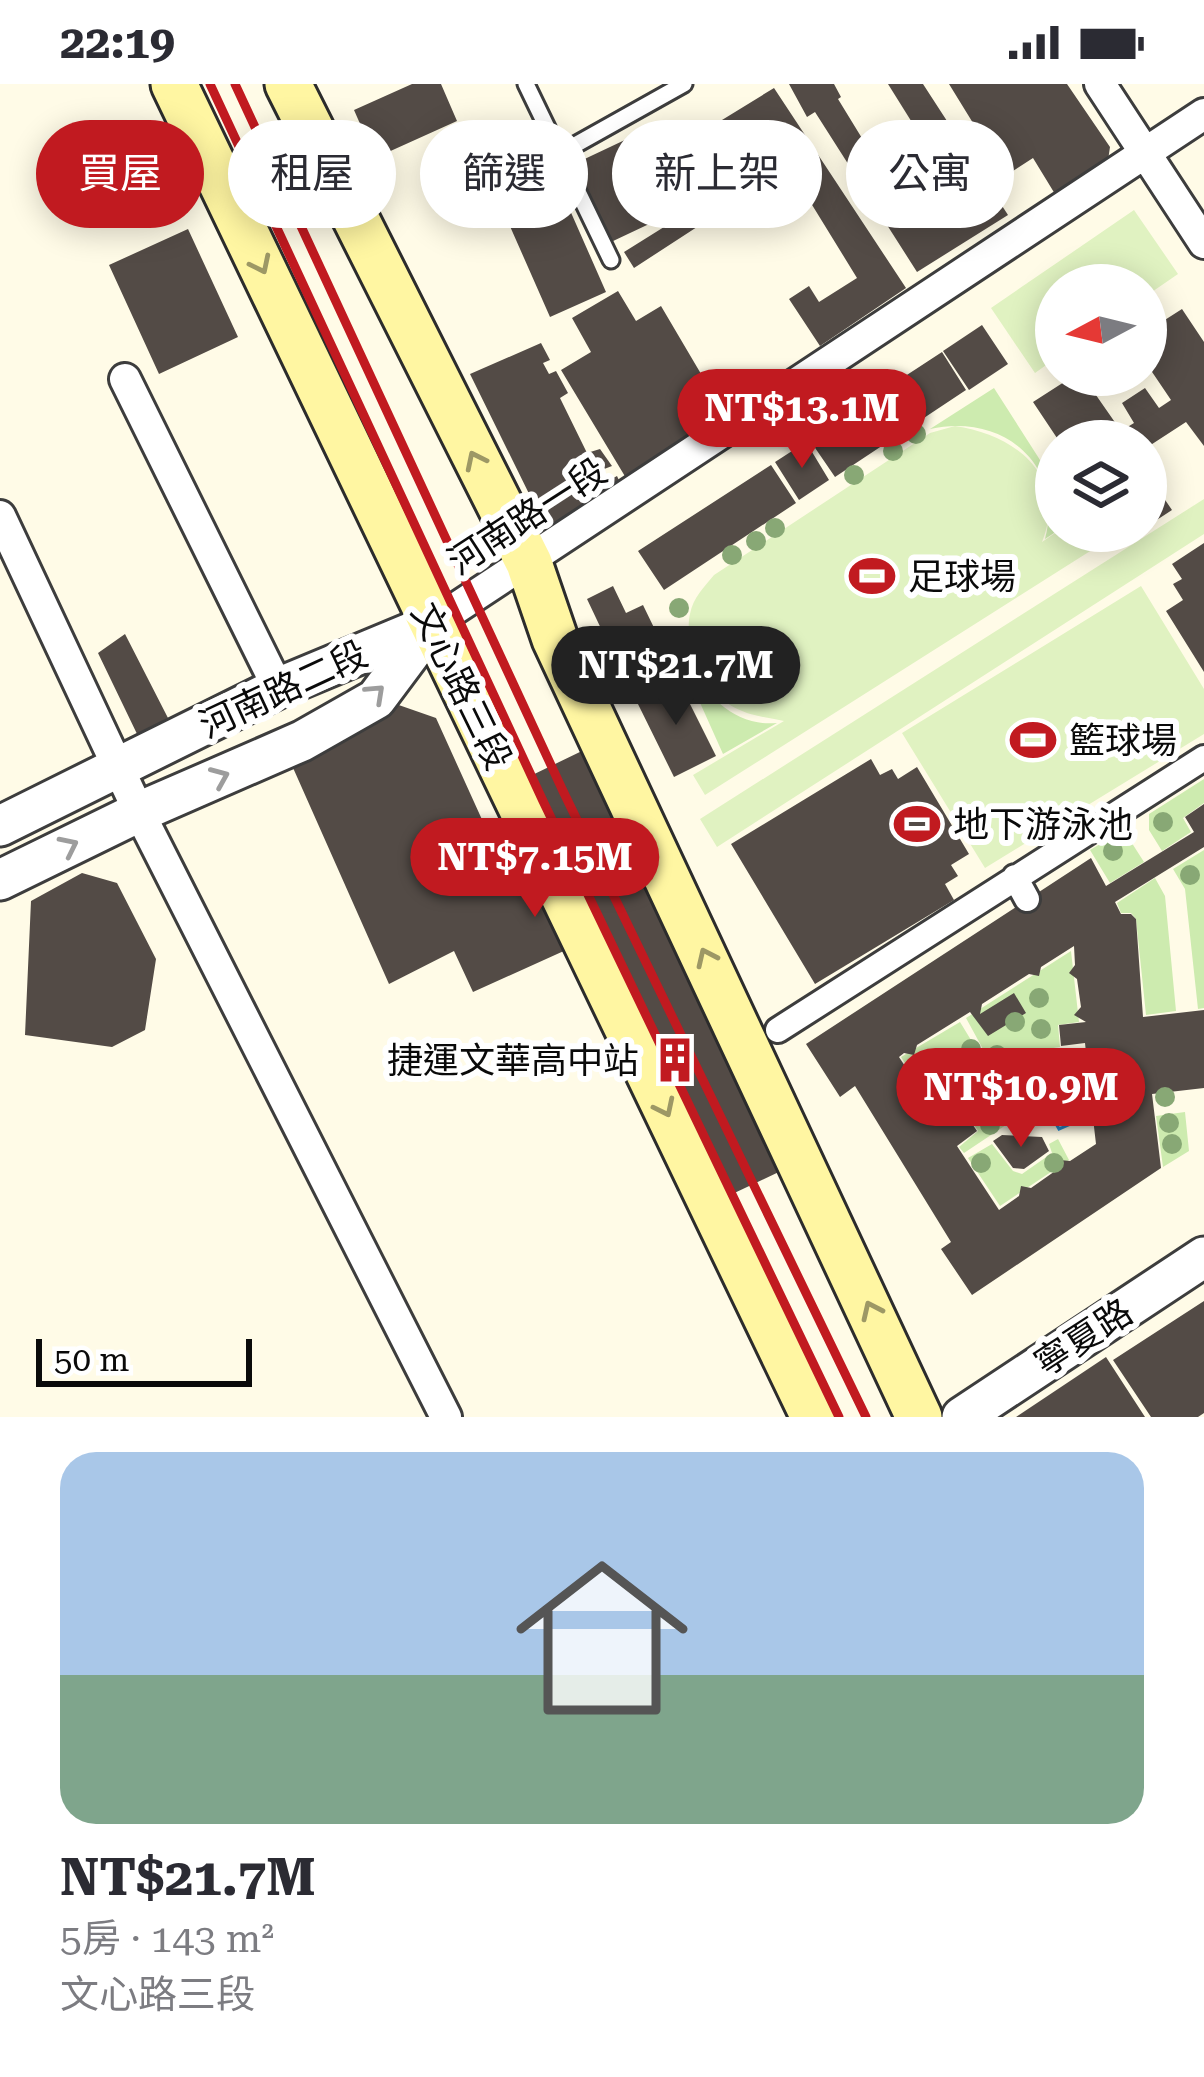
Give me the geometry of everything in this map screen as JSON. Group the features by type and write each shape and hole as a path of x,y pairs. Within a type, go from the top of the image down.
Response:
{"main road":[{"name":"文心路三段","path":"174,84 814,1417"},
{"path":"288,84 529,563 555,639 920,1417"}],"street":[{"path":"1100,84 1204,243"},
{"name":"河南路一段","path":"433,624 1204,114"},
{"path":"125,379 278,688"},
{"path":"4,535 446,1417"},
{"name":"河南路二段","path":"0,826 278,688 433,624"},
{"name":"河南路二段","path":"0,880 139,812 302,742 376,699 433,624"},
{"path":"778,1030 1021,888 1204,758"},
{"name":"寧夏路","path":"962,1417 1204,1257"}],"lane":[{"path":"526,84 543,120"},
{"path":"588,138 684,84"},
{"path":"588,213 611,260"}],"green space":[{"path":"1134,210 1178,274 1167,282 1167,264 1055,264"},
{"path":"1035,278 1035,373 991,308"},
{"path":"994,388 1035,452 1035,465 1004,437 982,429 930,429"},
{"path":"955,426 1016,449 1035,469 1035,552 1089,552 705,795 693,775 784,721 730,705 705,678 693,652 689,626 699,593 714,575 930,433"},
{"path":"1204,499 1204,534 717,847 700,819 1121,552 1167,552 1167,522"},
{"path":"1141,586 1204,689 1204,734 985,868 902,733"},
{"path":"691,664 725,708 749,720 777,723 723,754 684,667"},
{"path":"1204,779 1204,803 1183,818 1191,832 1162,851 1149,830 1149,814"},
{"path":"1117,834 1128,837 1144,862 1110,883 1090,850"},
{"path":"1204,850 1204,1008 1198,1009 1185,889 1173,869"},
{"path":"1155,878 1165,896 1176,1011 1146,1015 1136,919 1131,913 1121,913 1117,903"},
{"path":"1071,951 1079,1022 1058,1025 1060,1047 1026,1056 996,1073 966,1018"},
{"path":"960,1022 1007,1099 1005,1103 1018,1117 964,1153 959,1147 978,1131 964,1108 956,1108 941,1120 901,1057"},
{"path":"1017,1063 1042,1107 1022,1119 996,1076"},
{"path":"1185,1112 1189,1151 1163,1167 1156,1116"},
{"path":"1058,1139 1069,1160 1000,1206 968,1158 992,1144 1013,1171 1022,1174 1052,1153 1049,1144"}],"water":[{"path":"1085,1050 1087,1062 1065,1064 1061,1069 1066,1103 1091,1101 1093,1114 1059,1129 1035,1087 1038,1083 1033,1083 1022,1065 1033,1058"}],"building":[{"path":"412,84 441,84 457,120 420,120 420,138 396,149 396,120 358,120 354,110"},
{"path":"789,84 834,84 851,120 846,120 846,161 815,112 807,117"},
{"path":"888,84 923,84 946,120 910,120"},
{"path":"949,84 1067,84 1110,147 1107,167 1055,194 1033,158 1014,170 1014,120 971,120"},
{"path":"774,88 795,120 722,120"},
{"path":"612,146 612,228 641,228 611,242 588,194 588,157"},
{"path":"822,161 846,197 846,228 866,228 906,288 820,346 789,299 809,286 819,302 857,278 822,221"},
{"path":"511,228 578,228 606,292 550,317"},
{"path":"662,228 695,228 634,268 624,252"},
{"path":"889,228 987,228 917,272"},
{"path":"188,229 238,337 159,374 109,265"},
{"path":"618,291 636,321 661,306 727,418 629,483 561,370 591,352 572,318"},
{"path":"1182,309 1204,342 1204,446 1186,422 1167,434 1167,420 1132,420 1122,403 1133,396 1151,396 1159,408 1171,400 1167,394 1167,319"},
{"path":"982,325 1008,364 969,390 943,351"},
{"path":"541,343 550,360 543,363 549,374 556,371 568,393 560,398 587,453 600,449 612,466 599,471 606,482 617,476 624,491 565,530 546,526 470,374"},
{"path":"942,352 966,390 835,477 809,439"},
{"path":"1042,396 1097,396 1113,420 1045,420 1033,402"},
{"path":"806,442 829,480 799,500 775,462"},
{"path":"771,465 796,503 664,590 638,551"},
{"path":"1204,543 1204,672 1166,611 1183,600 1173,584 1182,579 1172,564"},
{"path":"613,586 626,613 643,605 658,636 614,656 587,599"},
{"path":"125,634 168,718 138,736 98,653"},
{"path":"662,650 673,673 632,693 621,670"},
{"path":"678,680 716,756 674,777 636,700"},
{"path":"393,703 436,718 508,877 528,869 493,794 584,750 783,1170 692,1213 566,950 473,992 454,951 389,984 290,761"},
{"path":"871,759 880,775 892,769 898,779 917,767 969,854 951,865 958,876 945,884 954,900 815,984 731,844"},
{"path":"1204,804 1204,847 1115,902 1121,914 1136,919 1143,1017 1204,1010 1204,1088 1152,1094 1161,1168 972,1295 941,1249 951,1242 855,1086 840,1097 806,1044 1091,858 1106,886 1194,832 1185,817","holes":["1074,946 1075,965 1069,973 1077,979 1081,1007 1074,1015 1086,1022 1059,1025 1061,1046 1085,1043 1087,1062 1065,1064 1061,1069 1066,1103 1091,1101 1096,1144 1070,1161 1060,1160 1058,1169 1031,1188 1021,1186 1019,1196 999,1210 957,1146 977,1131 962,1109 941,1121 899,1057 914,1055 917,1045 970,1012 988,1036 1026,1013 1014,993 980,1014 982,1004 1029,974 1039,976 1041,967"]},
{"path":"82,873 117,883 156,959 145,1030 112,1047 25,1035 31,901"},
{"path":"1002,1135 1042,1137 1049,1151 1024,1169 1013,1168 993,1141"},
{"path":"1204,1301 1204,1413 1151,1417 1113,1360"},
{"path":"1106,1357 1145,1417 1016,1417"}],"railway":[{"path":"210,84 543,801 839,1417"},
{"path":"235,84 563,791 866,1417"}],"place":[{"name":"足球場","path":"872,576"},
{"name":"籃球場","path":"1033,740"},
{"name":"地下游泳池","path":"917,824"},
{"name":"捷運文華高中站","path":"675,1060"}]}
